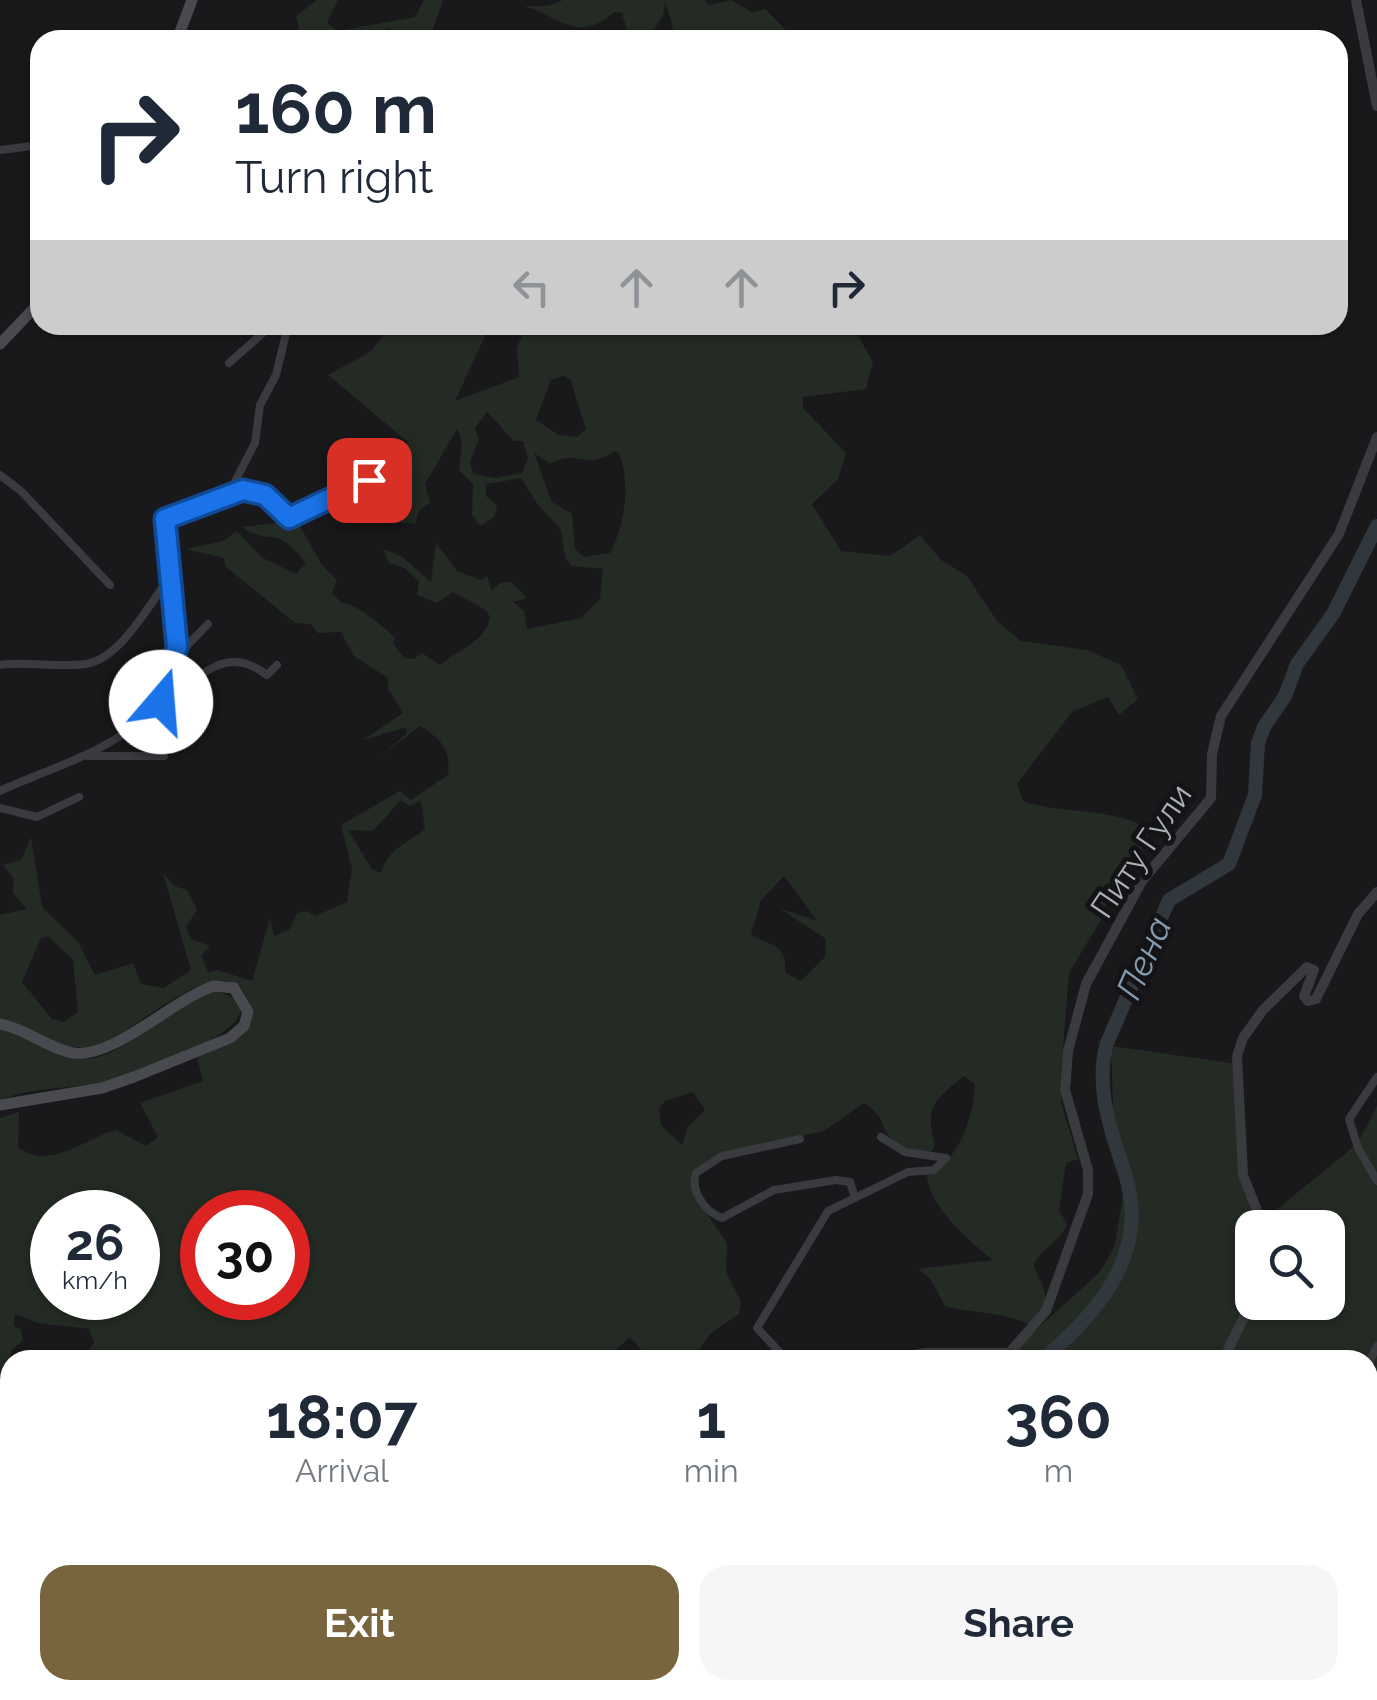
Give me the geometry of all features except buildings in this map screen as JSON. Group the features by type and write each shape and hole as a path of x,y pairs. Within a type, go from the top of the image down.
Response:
{"main road":[{"path":"181,30 192,0"},
{"path":"0,344 30,312"},
{"path":"0,1024 56,1047 84,1053 110,1044 214,986 237,991 248,1012 244,1026 230,1038 134,1077 102,1088 0,1105"}],"street":[{"path":"1356,0 1377,106"},
{"path":"0,150 30,147"},
{"path":"229,364 261,335"},
{"path":"229,494 255,443 260,423 258,410 276,375 286,335"},
{"name":"Питу Гули","path":"1015,1350 1046,1311 1088,1194 1088,1170 1065,1090 1068,1051 1086,984 1142,880 1211,798 1212,754 1221,716 1339,534 1377,437"},
{"path":"161,702 175,659 165,519 243,490 265,495 289,518 358,489 390,456"},
{"path":"0,475 22,491 110,585"},
{"path":"0,666 81,664 100,658 129,630 171,575"},
{"path":"175,659 208,624"},
{"path":"0,791 106,746 195,678 232,661 251,663 266,675 277,665"},
{"path":"82,756 164,756"},
{"path":"0,808 32,818 79,797"},
{"path":"1257,1210 1243,1176 1237,1082 1239,1046 1263,1010 1307,967 1314,970 1314,978 1304,996 1308,1001 1316,999 1358,914 1377,892"},
{"path":"1377,1077 1349,1119 1358,1148 1377,1181"},
{"path":"778,1350 757,1328 828,1211 911,1171 934,1170 946,1158 904,1152 881,1136"},
{"path":"800,1139 714,1160 694,1178 698,1195 722,1218 762,1194 836,1180 850,1182 855,1198"},
{"path":"1228,1350 1243,1320"}],"shaded area":[{"path":"317,0 338,0 327,23 337,30 296,30 296,16"},
{"path":"424,0 443,0 432,30 344,30 415,17"},
{"path":"563,0 705,0 709,5 731,0 752,12 765,9 786,30 672,30 665,1 663,16 654,30 627,30 622,13 614,12 590,26 570,26 524,6 548,6"},
{"path":"383,335 485,335 455,401 519,377 517,348 522,335 858,335 873,362 866,389 803,397 803,408 846,453 838,479 812,504 841,551 890,556 920,535 941,560 967,576 997,621 1021,641 1087,650 1121,665 1138,699 1119,715 1108,697 1072,712 1017,784 1023,801 1123,818 1148,831 1148,842 1107,897 1105,913 1069,973 1060,1085 1062,1106 1078,1159 1066,1163 1059,1210 1067,1224 1034,1265 1045,1301 1030,1325 1010,1317 945,1306 930,1278 918,1269 993,1260 942,1211 927,1175 948,1160 968,1123 975,1084 964,1076 934,1106 931,1122 935,1146 929,1153 890,1137 879,1117 864,1103 824,1131 728,1151 692,1173 692,1192 727,1243 726,1272 741,1301 739,1314 710,1334 699,1350 641,1350 630,1337 616,1350 89,1350 94,1343 89,1329 30,1320 160,1320 160,1190 30,1190 30,1320 15,1314 14,1326 21,1329 23,1340 12,1350 0,1350 0,1118 19,1112 18,1147 30,1154 54,1155 116,1130 146,1146 158,1137 140,1103 203,1081 197,1057 241,1036 254,1013 241,987 225,981 206,983 186,992 105,1042 88,1047 55,1042 0,1019 0,915 27,909 13,893 14,879 3,865 21,860 31,837 42,907 78,942 95,975 133,963 141,984 164,988 191,970 163,873 174,886 187,890 197,910 186,927 191,939 210,946 201,956 208,972 217,970 252,981 270,918 274,936 290,929 297,913 307,911 315,916 347,902 352,869 341,825 400,791 411,800 448,775 443,746 420,726 380,757 406,734 407,727 363,740 403,713 388,688 388,678 354,656 341,632 318,633 311,624 295,623 225,566 224,558 186,549 223,541 237,531 261,557 296,574 306,563 287,543 241,527 297,521 322,565 337,580 332,593 340,602 362,611 395,637 393,643 404,658 414,659 422,653 440,665 477,639 490,617 486,610 453,592 437,603 417,595 419,581 404,568 389,563 383,549 401,556 431,582 436,543 457,571 481,580 487,576 492,591 499,583 511,582 527,598 513,602 524,611 527,629 581,618 600,599 603,569 572,566 565,558 561,530 521,478 486,484 486,496 497,505 495,516 480,526 472,514 473,484 459,470 462,442 457,429 425,484 430,503 420,509 415,524 381,521 373,513 362,512 353,521 346,518 355,504 352,498 388,471 408,442 328,375 370,352","holes":["563,376 570,379 586,429 577,437 559,435 536,420 551,380","487,412 514,441 523,441 528,458 522,473 496,478 473,474 470,461 479,439 475,428","614,451 619,453 625,478 619,530 610,553 584,557 575,549 572,514 552,502 534,453 550,464 567,458 596,460","401,800 409,806 421,801 425,829 393,852 381,873 372,869 348,830 373,831","784,876 817,921 779,908 826,939 825,957 801,981 785,973 784,957 777,948 751,935 761,900","48,936 73,960 78,1012 64,1022 52,1019 22,982 41,938","693,1092 705,1110 688,1127 682,1145 661,1125 659,1109 665,1101"]},
{"path":"218,991 234,998 241,1010 235,1021 205,1044 108,1082 40,1090 0,1100 0,1028 60,1054 80,1059 97,1057 131,1041 183,1005"},
{"path":"1111,1046 1237,1064 1243,1175 1260,1210 1235,1210 1235,1320 1345,1320 1345,1210 1276,1210 1357,1144 1377,1106 1377,1350 1058,1350 1103,1308 1131,1256 1137,1211 1114,1131"},
{"path":"1126,1177 1130,1234 1114,1280 1083,1321 1053,1350 1014,1350 1100,1272 1115,1245"}],"waterway":[{"name":"Пена","path":"1054,1350 1082,1323 1114,1280 1130,1232 1126,1177 1104,1094 1107,1043 1169,900 1229,864 1255,795 1258,743 1264,727 1285,696 1297,664 1333,614 1377,526"}],"route":[{"path":"161,702 177,647 165,519 243,490 265,495 289,518 352,492 369,480"}]}
